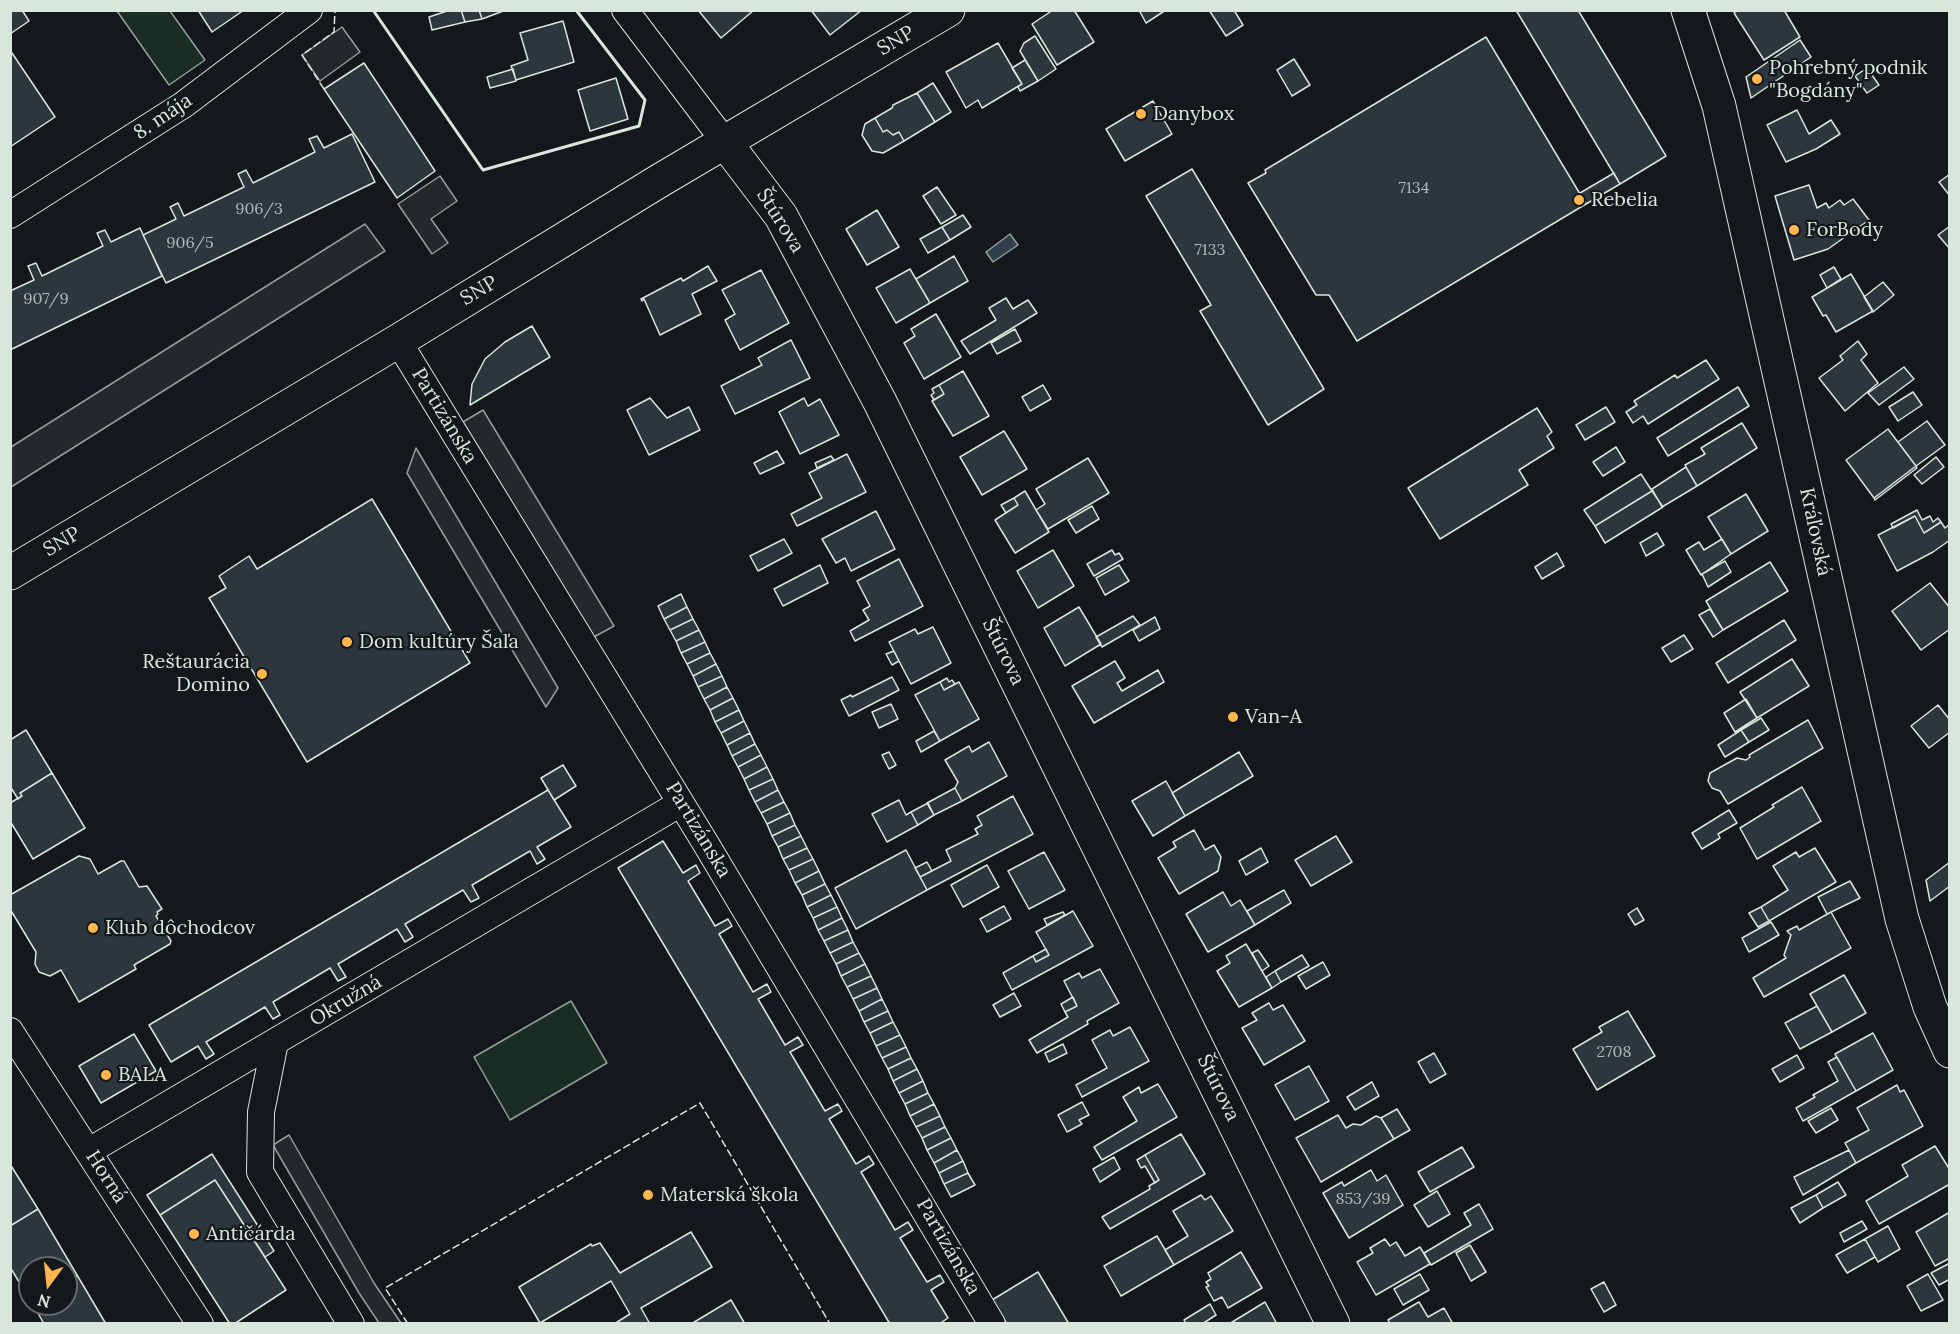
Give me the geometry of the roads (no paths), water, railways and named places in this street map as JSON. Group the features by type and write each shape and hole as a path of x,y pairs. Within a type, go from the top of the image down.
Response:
{"main road":[{"name":"SNP","path":"10,573 948,10"},
{"name":"Kráľovská","path":"1688,10 1719,106 1902,919 1930,1007 1950,1051"},
{"name":"Štúrova","path":"725,142 781,216 880,402 1333,1323"}],"street":[{"name":"8. mája","path":"11,214 183,105 309,10"},
{"name":"Štúrova","path":"625,10 725,142"},
{"name":"Partizánska","path":"398,341 681,803 990,1323"},
{"name":"Okružná","path":"89,1151 681,803"},
{"name":"Horná","path":"10,1031 200,1323"},
{"path":"275,1042 261,1112 260,1172 351,1323"}],"water":[{"path":"1010,234 1018,245 993,262 986,252"}],"place":[{"name":"Pohrebný podnik \"Bogdány\"","path":"1757,79"},
{"name":"Danybox","path":"1141,114"},
{"name":"Rebelia","path":"1579,200"},
{"name":"ForBody","path":"1794,230"},
{"name":"Dom kultúry Šaľa","path":"347,642"},
{"name":"Reštaurácia Domino","path":"262,674"},
{"name":"Van-A","path":"1233,717"},
{"name":"Klub dôchodcov","path":"93,928"},
{"name":"BALA","path":"106,1075"},
{"name":"Materská škola","path":"648,1195"},
{"name":"Antičárda","path":"194,1234"}]}
